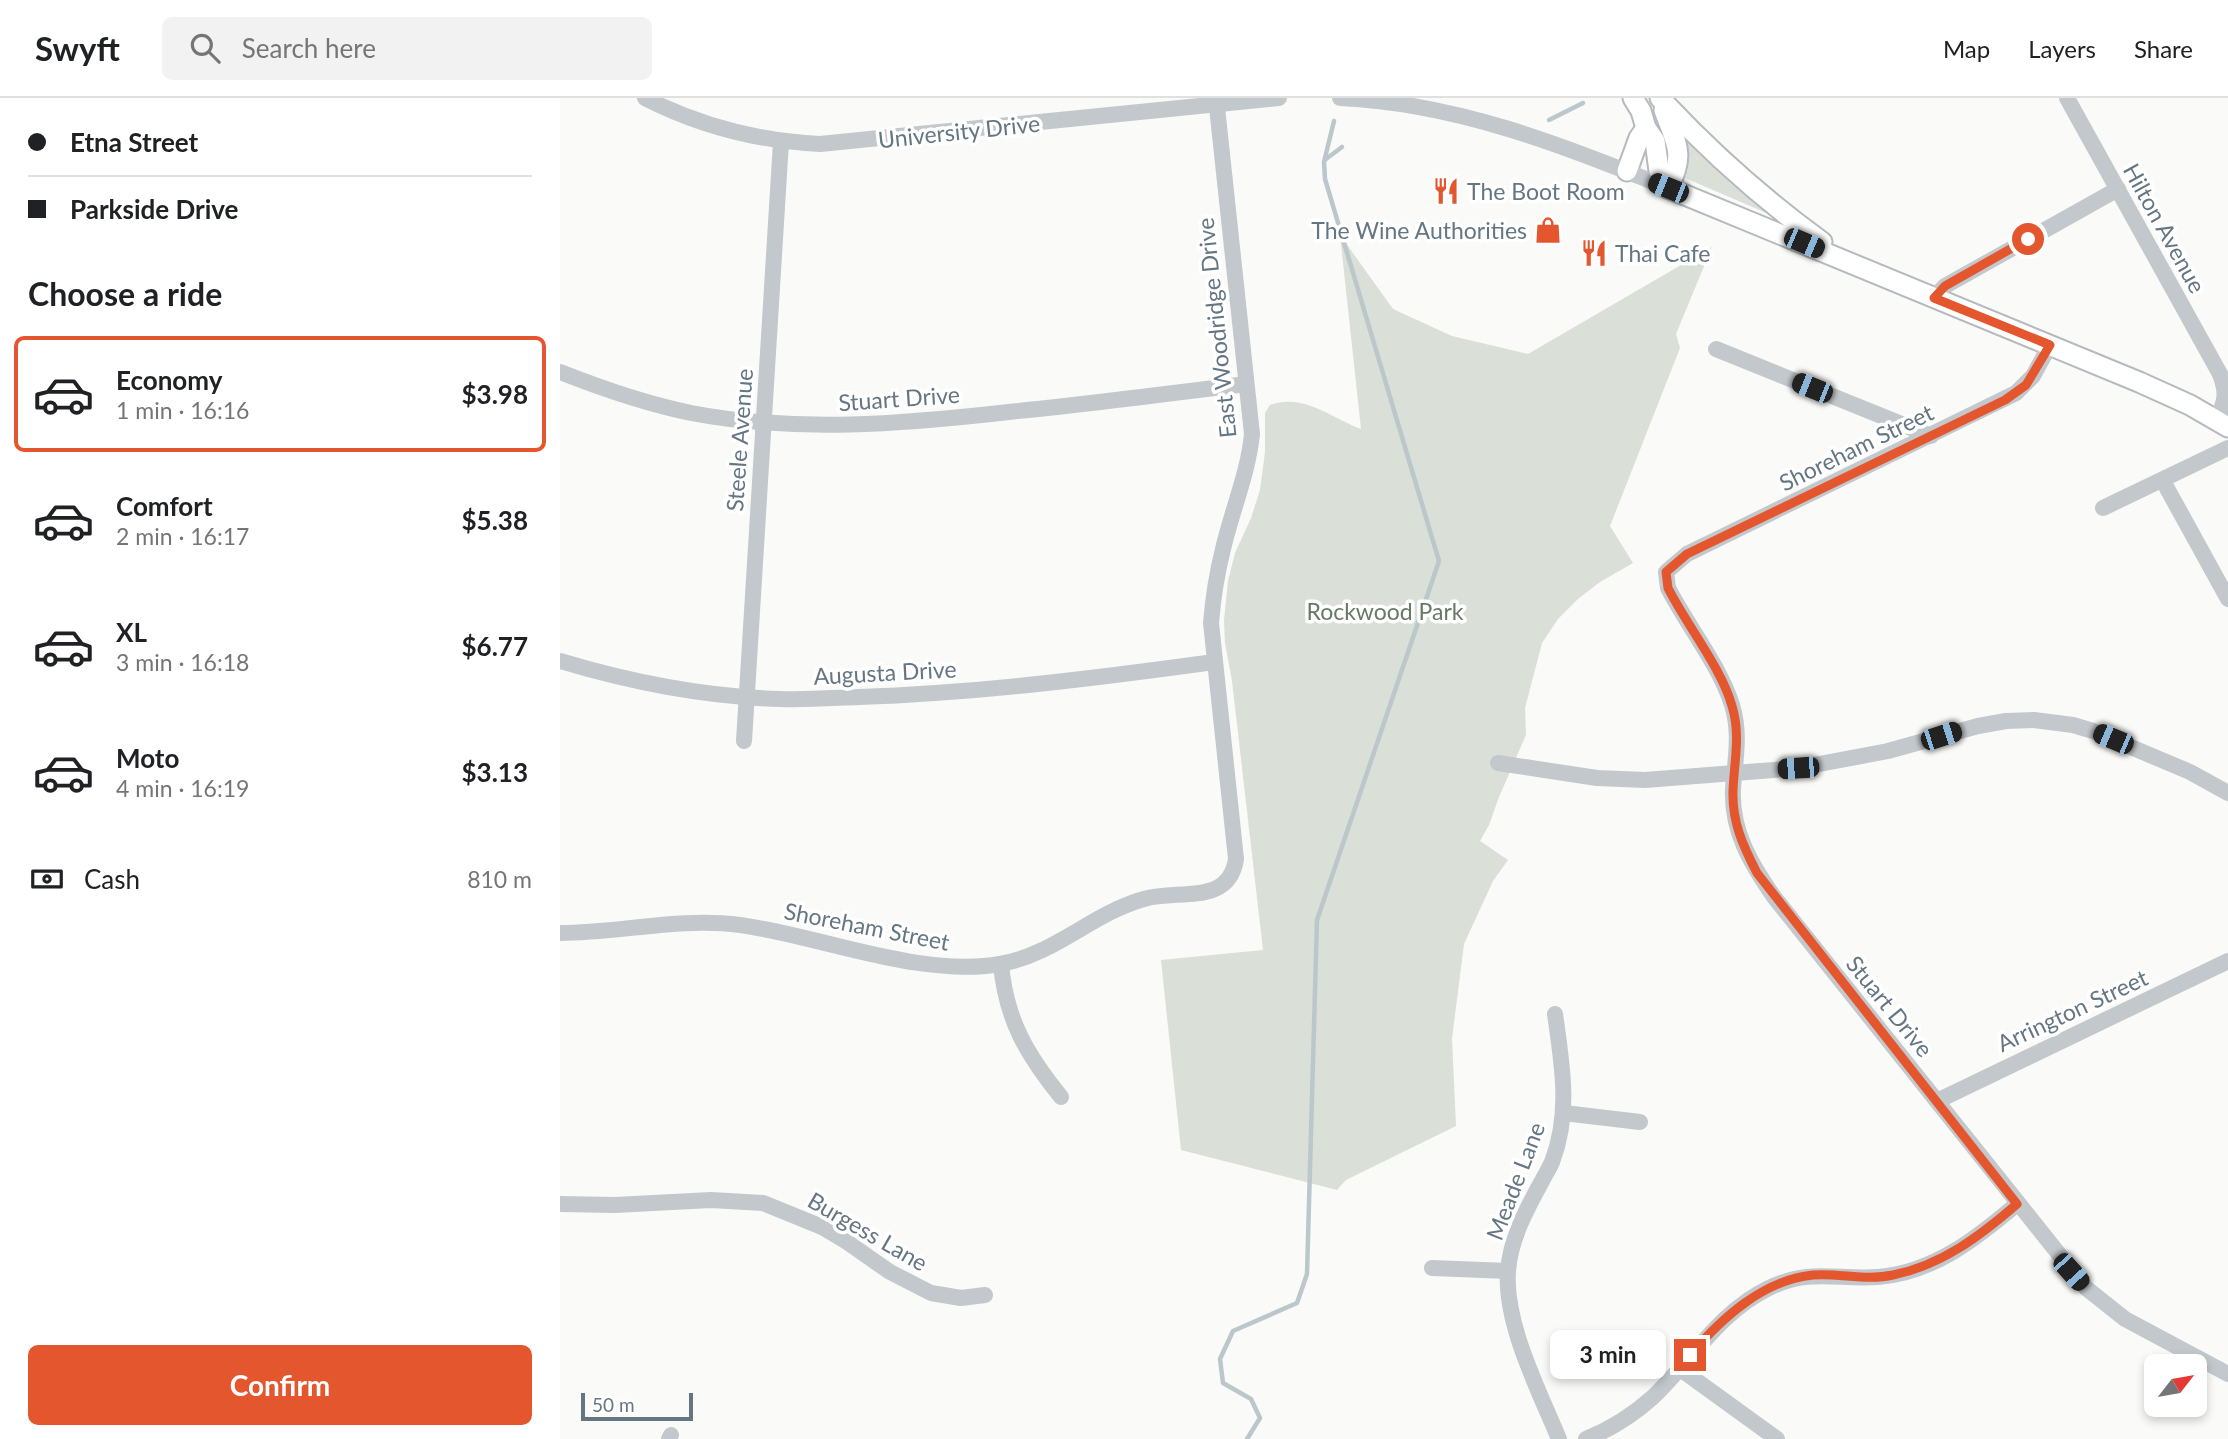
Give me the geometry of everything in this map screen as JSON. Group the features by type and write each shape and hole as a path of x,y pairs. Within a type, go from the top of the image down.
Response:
{"main road":[{"path":"1633,98 1655,141 1659,171 1668,188 2139,382 2222,423"},
{"path":"1660,98 1679,153 1679,163 1668,188"},
{"path":"1660,98 1750,187 1851,263"},
{"path":"1627,171 1639,138 1646,128"}],"street":[{"name":"University Drive","path":"645,98 709,125 780,142 847,143 1216,101 1279,98"},
{"path":"1340,98 1427,108 1479,120 1545,141 1668,188"},
{"name":"Hilton Avenue","path":"2067,98 2220,374 2226,390 2222,423"},
{"name":"East Woodridge Drive","path":"1216,101 1252,434 1250,456 1223,546 1211,623 1236,859 1230,878"},
{"name":"Steele Avenue","path":"744,741 780,142"},
{"path":"1934,298 1945,286 2118,189"},
{"name":"Shoreham Street","path":"1666,572 1687,554 2005,400 2026,385 2050,345"},
{"path":"1716,349 1931,436"},
{"name":"Stuart Drive","path":"560,372 647,403 694,413 811,426 923,422 1246,384"},
{"path":"2103,508 2228,448"},
{"path":"2163,481 2228,599"},
{"name":"Stuart Drive","path":"1666,572 1668,588 1732,705 1738,745 1734,802 1738,831 1757,873 2071,1272 2102,1303 2125,1319 2228,1374"},
{"name":"Augusta Drive","path":"560,661 641,681 747,697 782,699 904,696 1021,686 1214,662"},
{"path":"1498,763 1597,778 1645,780 1798,768 1888,751 1978,726 2034,720 2073,725 2093,731 2190,772 2228,793"},
{"name":"Shoreham Street","path":"560,933 664,923 737,925 780,931 912,961 946,966 1001,964 1051,946 1121,907 1146,898 1211,891 1225,885 1230,878"},
{"name":"Arrington Street","path":"1937,1101 2228,961"},
{"path":"1001,964 1006,999 1018,1035 1037,1067 1061,1097"},
{"name":"Meade Lane","path":"1555,1014 1562,1066 1564,1113 1561,1131 1551,1165 1517,1233 1508,1271 1512,1319 1559,1439"},
{"path":"1564,1113 1640,1122"},
{"name":"Burgess Lane","path":"560,1204 615,1205 711,1200 763,1203 822,1227 890,1272 931,1293 961,1298 985,1295"},
{"path":"1586,1439 1630,1415 1653,1396 1723,1321 1767,1289 1789,1280 1814,1275 1877,1278 1916,1269 1941,1259 1974,1239 2017,1204"},
{"path":"1433,1268 1508,1271"},
{"path":"1679,1368 1777,1439"}],"green space":[{"path":"1686,135 1771,215 1685,178"},
{"name":"Rockwood Park","path":"1340,235 1393,309 1452,336 1528,354 1712,247 1676,334 1680,348 1610,526 1633,563 1600,582 1578,599 1558,619 1542,643 1525,708 1526,735 1480,841 1508,860 1493,881 1464,944 1452,1039 1456,1126 1346,1180 1337,1190 1181,1150 1161,960 1263,950 1232,681 1225,643 1224,620 1228,581 1235,553 1260,490 1265,452 1265,413 1270,405 1282,402 1306,404 1361,429"}],"waterway":[{"path":"1549,120 1583,103"},
{"path":"1247,1439 1260,1418 1251,1399 1223,1383 1220,1359 1233,1331 1297,1303 1307,1274 1317,920 1439,561 1325,179 1324,162 1334,121"},
{"path":"1326,159 1342,147"}],"place":[{"name":"The Boot Room","path":"1446,191"},
{"name":"The Wine Authorities","path":"1548,230"},
{"name":"Thai Cafe","path":"1594,253"}],"route":[{"path":"1690,1355 1723,1321 1767,1289 1789,1280 1814,1275 1877,1278 1916,1269 1941,1259 1974,1239 2017,1204 1757,873 1743,845 1735,816 1733,790 1738,745 1732,705 1668,588 1666,572 1687,554 2005,400 2026,385 2050,345 1934,298 1945,286 2028,239"}]}
